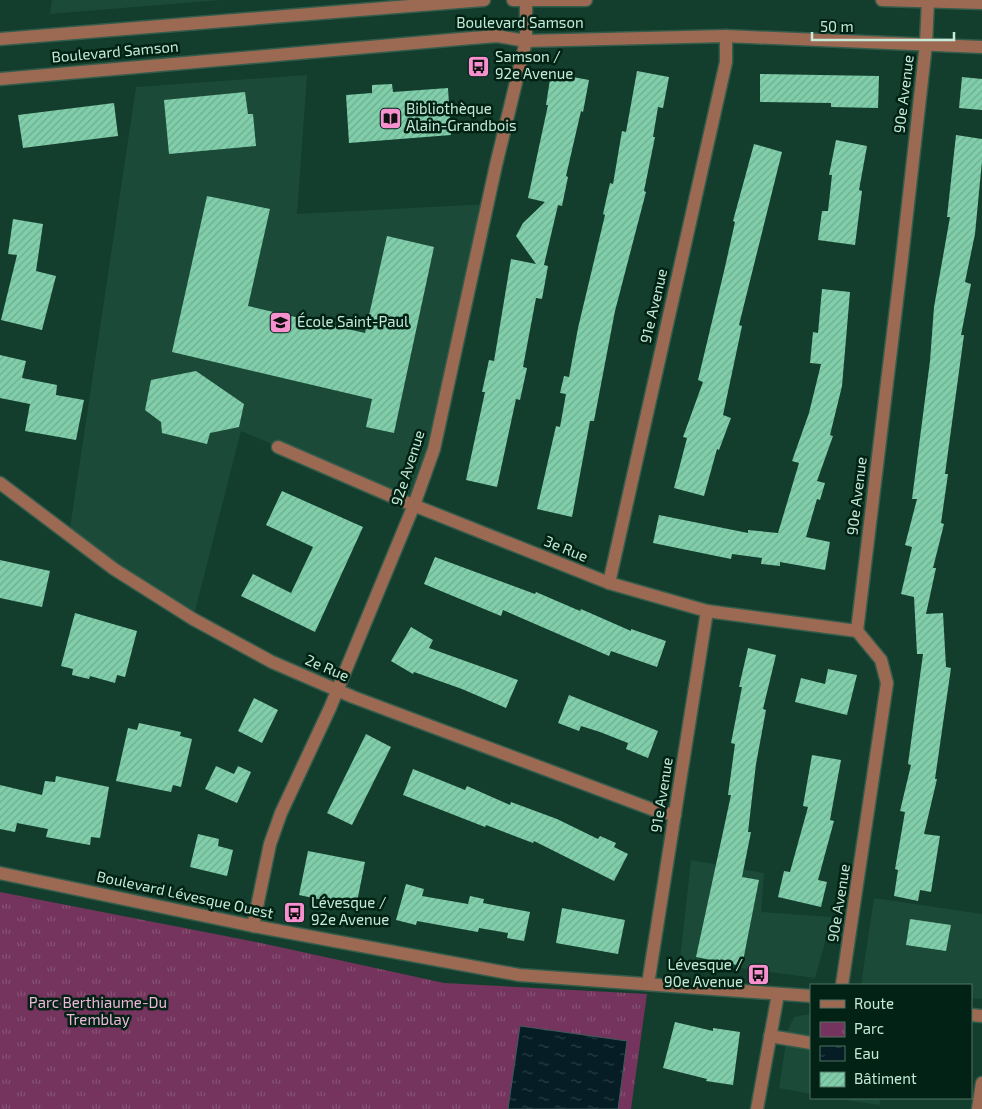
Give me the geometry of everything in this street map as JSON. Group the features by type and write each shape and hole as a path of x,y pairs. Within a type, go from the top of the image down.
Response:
{"street":[{"name":"Boulevard Samson","path":"0,39 484,0"},
{"name":"Boulevard Samson","path":"522,0 586,0"},
{"name":"92e Avenue","path":"253,926 270,844 282,812 337,690 414,505 434,449 496,165 526,41 522,0"},
{"path":"882,0 982,2"},
{"name":"90e Avenue","path":"842,984 887,682 881,660 857,631 926,44 928,0"},
{"name":"Boulevard Samson","path":"0,78 497,36 526,41 726,36 982,47"},
{"name":"91e Avenue","path":"609,583 726,62 726,36"},
{"name":"3e Rue","path":"278,447 414,505 609,583 707,611 857,631"},
{"name":"2e Rue","path":"0,483 114,568 193,619 272,662 337,690 654,810 675,815"},
{"name":"91e Avenue","path":"648,984 707,611"},
{"name":"Boulevard Lévesque Ouest","path":"0,873 253,926 519,975 810,996"},
{"path":"757,1109 778,994"},
{"path":"770,1036 810,1043"},
{"path":"978,1109 982,1083"}],"shaded area":[{"path":"52,0 221,0 50,14"},
{"name":"École Saint-Paul","path":"307,75 297,214 488,204 414,505 241,431 193,619 69,535 136,87"},
{"path":"691,860 764,873 761,912 832,917 815,978 680,960"},
{"path":"874,898 982,914 982,999 972,998 972,984 861,984"},
{"path":"810,1015 810,1094 779,1088 788,1030 794,1017"},
{"path":"840,1099 881,1099 879,1105"}],"green space":[{"name":"Parc Berthiaume-Du Tremblay","path":"0,892 261,943 444,983 647,994 631,1109 0,1109"}],"water":[{"path":"520,1026 627,1041 618,1109 508,1109"}],"building":[{"path":"637,71 669,77 663,108 658,107 653,137 655,137 644,191 646,192 615,311 594,421 590,421 572,517 537,509 556,426 560,427 566,394 560,393 564,376 569,377 578,328 605,215 603,214 610,183 613,184 622,131 626,132"},
{"path":"551,73 589,80 583,112 581,111 566,176 568,177 562,206 558,205 544,265 548,266 542,299 536,298 523,367 527,368 520,400 516,399 497,487 466,480 485,392 482,392 489,360 494,361 511,259 536,264 516,236 523,223 545,202 528,198 548,105 546,105"},
{"path":"760,74 879,76 878,108 831,107 831,103 760,102"},
{"path":"962,77 982,79 982,110 959,108"},
{"path":"392,84 393,92 448,88 451,135 349,143 346,95 372,93 372,85"},
{"path":"245,92 248,114 253,114 256,146 169,154 164,100"},
{"path":"114,103 118,136 23,148 18,115"},
{"path":"956,135 982,139 982,161 975,234 965,282 971,284 961,335 964,335 945,474 948,474 941,523 944,524 933,568 936,568 926,614 943,613 946,667 951,668 935,779 937,779 924,834 940,836 931,892 920,890 918,901 894,896 898,870 895,869 905,812 900,811 911,765 908,764 923,654 917,654 914,597 901,594 912,547 905,545 917,499 912,499 930,361 934,307 950,217 947,217"},
{"path":"836,140 867,146 859,190 862,191 855,245 818,240 822,211 828,211 832,175 829,175"},
{"path":"754,144 782,152 739,325 742,326 723,415 731,418 719,450 717,449 704,496 674,488 687,438 683,437 703,382 698,380 735,222 733,221"},
{"path":"207,196 270,209 248,306 365,333 387,236 434,247 394,433 366,427 372,399 172,352"},
{"path":"13,219 43,224 36,271 56,276 42,330 1,320 17,255 8,254"},
{"path":"822,289 850,292 842,386 830,435 833,436 817,481 825,483 820,500 817,499 806,537 830,542 825,570 780,562 780,566 761,564 762,558 732,554 731,559 653,543 659,515 748,533 748,530 778,533 799,463 792,461 809,413 821,364 810,363 813,332 818,333"},
{"path":"0,355 26,361 22,378 57,385 56,395 84,400 76,440 25,431 30,404 0,398"},
{"path":"196,371 244,404 239,427 210,433 207,444 162,433 161,422 145,410 151,380"},
{"path":"282,491 363,527 315,632 241,596 253,574 291,593 313,547 266,525"},
{"path":"435,557 535,594 536,592 631,631 631,629 666,641 657,667 611,651 609,656 503,610 501,616 424,584"},
{"path":"0,560 50,571 42,607 0,598"},
{"path":"75,613 137,631 125,677 117,675 115,683 90,676 89,679 72,675 73,669 61,666"},
{"path":"411,627 433,640 429,648 518,680 506,708 462,689 414,672 413,674 391,661"},
{"path":"748,648 776,655 763,709 766,710 756,764 748,832 751,832 742,877 759,880 742,966 696,957 731,795 728,795 735,744 731,743 742,687 739,687"},
{"path":"828,669 857,675 847,715 795,702 801,678 825,684"},
{"path":"569,695 658,731 648,758 626,749 628,743 600,732 581,726 579,731 558,723"},
{"path":"254,698 278,710 262,743 238,731"},
{"path":"139,723 181,732 180,736 192,739 181,787 173,785 171,792 116,781 128,728 137,730"},
{"path":"366,734 391,747 352,825 327,813"},
{"path":"812,755 841,760 830,820 834,821 818,880 827,882 821,907 778,897 784,871 790,872 808,807 803,806"},
{"path":"216,766 234,774 238,766 251,772 237,803 205,789"},
{"path":"413,769 465,790 467,786 510,805 511,802 557,819 598,839 600,836 616,843 614,847 628,854 614,881 534,841 533,843 486,825 485,827 403,795"},
{"path":"56,776 109,787 100,838 91,837 90,845 46,837 48,829 17,823 15,832 0,829 0,785 42,795 45,781 55,782"},
{"path":"198,834 219,839 218,846 233,850 227,876 190,867"},
{"path":"308,851 365,862 356,907 299,895"},
{"path":"406,884 424,889 422,896 468,904 470,896 484,899 483,903 530,912 524,941 507,938 508,933 479,928 478,932 417,921 416,925 396,920"},
{"path":"562,908 625,920 618,954 556,943"},
{"path":"910,919 951,925 946,951 906,945"},
{"path":"675,1022 713,1031 713,1028 740,1032 733,1085 706,1081 707,1079 663,1068"}],"place":[{"name":"Samson / 92e Avenue","path":"479,66"},
{"name":"Bibliothèque Alain-Grandbois","path":"390,118"},
{"name":"École Saint-Paul","path":"281,322"},
{"name":"Lévesque / 92e Avenue","path":"295,912"},
{"name":"Lévesque / 90e Avenue","path":"759,974"}]}
